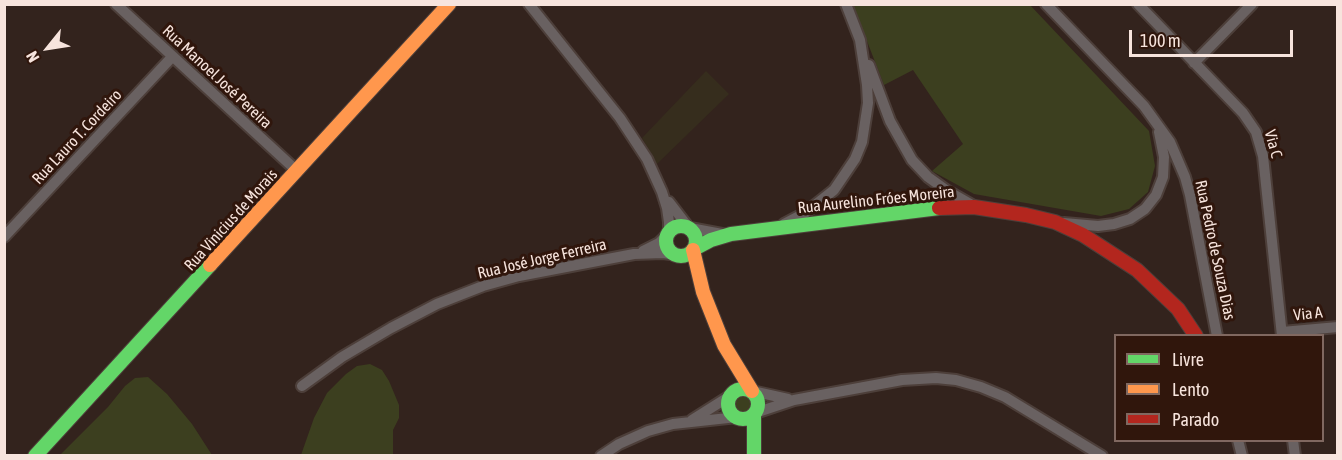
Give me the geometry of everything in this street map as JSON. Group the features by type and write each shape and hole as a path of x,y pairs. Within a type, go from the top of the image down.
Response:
{"street":[{"name":"Rua Manoel José Pereira","path":"116,4 297,171"},
{"name":"Rua Vinicius de Morais","path":"35,456 449,4"},
{"path":"528,4 620,118 647,159 662,192 675,213 695,236 693,250 703,292"},
{"path":"846,4 890,121 912,160 928,177 974,207"},
{"name":"Rua Pedro de Souza Dias","path":"1046,4 1144,106 1156,121 1178,160 1187,186 1217,334"},
{"name":"Via C","path":"1138,4 1243,113 1256,132 1261,145 1282,334"},
{"path":"1194,63 1252,4"},
{"path":"772,228 791,220 820,202 834,190 855,159 862,142 868,103 865,63 860,40"},
{"name":"Rua Lauro T. Cordeiro","path":"4,237 172,57"},
{"path":"1055,222 1098,226 1114,224 1130,219 1145,209 1156,195 1163,177 1164,157 1156,121"},
{"path":"662,192 669,215 668,247 690,269 703,292 724,345 758,399 753,456"},
{"name":"Rua Aurelino Fróes Moreira","path":"693,250 711,240 731,234 923,209 974,207 1026,215 1055,222 1107,249 1137,270 1178,309 1195,334"},
{"path":"668,234 680,226 710,233 731,234"},
{"name":"Rua José Jorge Ferreira","path":"634,254 659,243 668,234"},
{"path":"678,255 688,254 693,250"},
{"name":"Rua José Jorge Ferreira","path":"302,386 367,341 437,304 483,286 519,276 634,254 663,252 678,255"},
{"name":"Via A","path":"1282,334 1338,327"},
{"path":"724,345 730,381 728,401 730,410 737,417 753,456"},
{"path":"601,456 619,444 648,431 687,422 737,417 746,419 794,400 902,380 936,378 956,380 1005,397 1102,456"},
{"path":"687,422 709,411 742,388 794,400"}],"shaded area":[{"path":"706,71 729,94 657,164 642,138"}],"green space":[{"path":"853,5 1030,5 1149,131 1155,166 1148,192 1129,209 1101,216 974,194 932,171 963,144 913,70 884,85"},
{"path":"370,364 382,370 399,405 399,418 393,430 393,455 301,455 314,418 327,393 357,366"},
{"path":"148,377 167,394 192,424 212,455 60,455 108,407 125,386 135,378"},
{"path":"739,395 747,395 752,400 750,411 739,413 734,408 734,400"}],"traffic: fast":[{"path":"694,249 711,240 731,234 939,208"},
{"path":"681,226 687,227 695,235 696,241 695,247 687,255 681,256 675,255 667,247 666,241 667,235 675,227 681,226"},
{"path":"35,456 210,265"},
{"path":"743,389 754,393 758,404 754,415 743,419 732,415 728,404 732,393 743,389"},
{"path":"754,414 754,456"}],"traffic: slow":[{"path":"210,265 449,4"},
{"path":"693,250 703,292 724,345 752,391"}],"traffic: jam":[{"path":"939,208 974,207 1026,215 1055,222 1083,235 1137,270 1178,309 1195,334"}]}
